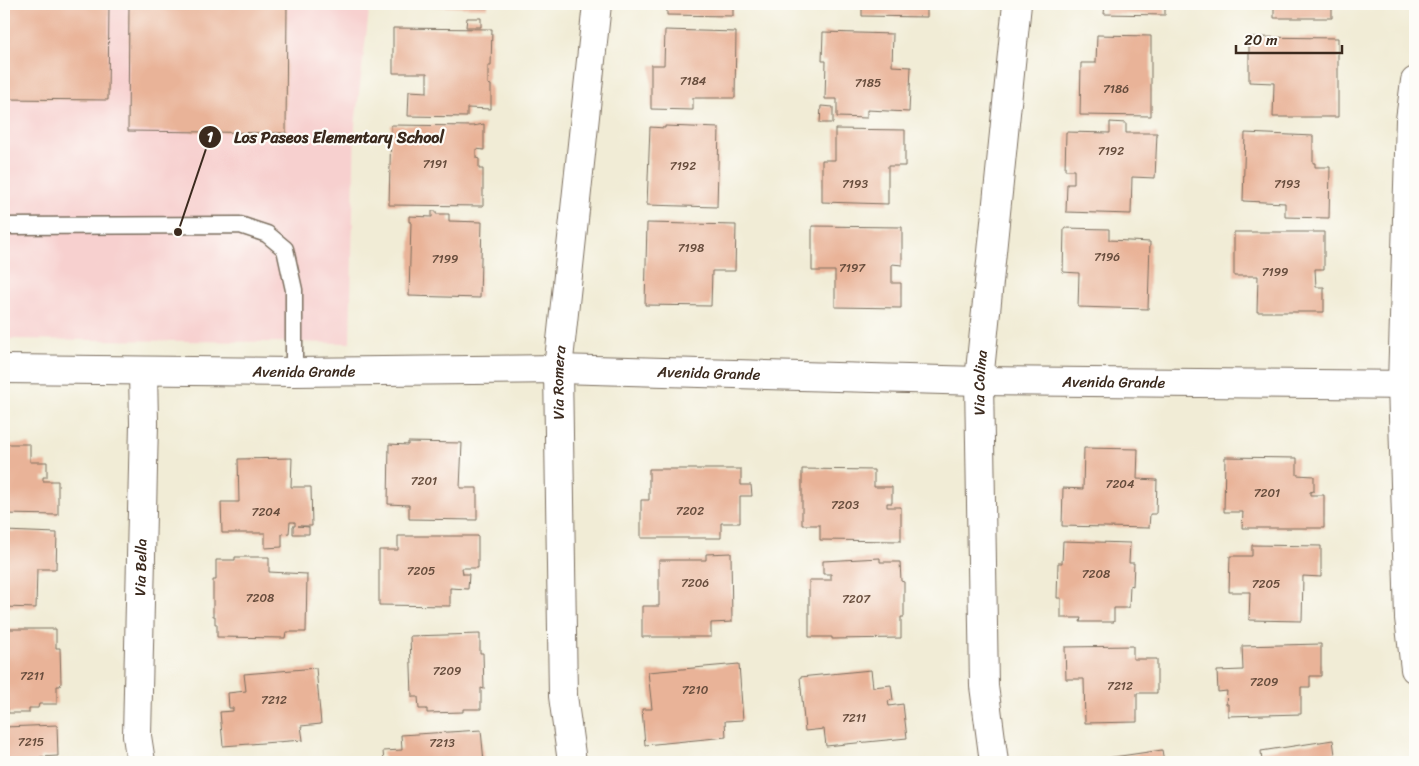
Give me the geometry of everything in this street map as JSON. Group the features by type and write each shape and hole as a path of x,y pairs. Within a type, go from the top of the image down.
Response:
{"street":[{"name":"Via Romera","path":"572,762 563,696 558,369 597,4"},
{"name":"Via Colina","path":"994,762 984,686 979,381 1017,4"},
{"path":"1415,81 1410,120 1409,384 1409,618 1415,669"},
{"name":"Avenida Grande","path":"4,369 294,372 558,369 979,381 1409,384"},
{"name":"Via Bella","path":"142,762 137,736 144,433 143,371"}],"lane":[{"path":"4,226 240,225 267,234 285,249 294,290 294,372"}],"shaded area":[{"path":"4,4 370,4 355,125 350,343 4,339"}],"building":[{"path":"4,4 109,4 108,100 4,99"},
{"path":"129,4 287,4 286,133 128,131"},
{"path":"406,4 488,4 488,8 406,6"},
{"path":"667,4 733,4 733,16 667,15"},
{"path":"862,4 927,4 927,17 862,16"},
{"path":"1105,4 1165,4 1165,15 1104,14"},
{"path":"1274,4 1332,4 1332,18 1274,18"},
{"path":"467,18 481,18 481,27 466,27"},
{"path":"393,28 492,29 491,66 488,66 488,84 491,85 491,109 467,108 467,117 408,116 409,91 427,92 427,73 393,73"},
{"path":"665,30 736,32 735,98 693,98 693,110 651,109 651,65 664,65"},
{"path":"823,32 893,34 892,66 911,67 909,112 867,110 867,118 837,117 837,99 825,99 826,61 822,61"},
{"path":"1097,35 1151,36 1151,116 1080,115 1081,63 1096,63"},
{"path":"1249,37 1338,38 1338,117 1273,117 1274,83 1249,82"},
{"path":"821,106 833,107 833,123 820,123"},
{"path":"1110,122 1126,123 1126,133 1157,133 1155,178 1132,177 1131,214 1066,212 1067,184 1074,184 1074,170 1065,170 1066,132 1110,133"},
{"path":"484,124 484,150 476,149 479,169 483,169 483,206 389,205 391,125 473,126"},
{"path":"665,126 719,128 717,207 647,205 650,127 665,128"},
{"path":"835,129 905,130 905,166 888,166 888,204 822,202 822,160 835,160"},
{"path":"1245,133 1313,136 1313,163 1315,163 1315,167 1330,167 1329,218 1285,217 1285,203 1243,201"},
{"path":"432,211 436,211 436,214 449,214 449,221 482,222 480,298 409,296 411,222 409,222 409,216 432,217"},
{"path":"647,223 736,225 735,271 712,271 711,306 645,305"},
{"path":"812,226 902,227 902,265 892,264 892,283 901,283 901,308 835,307 835,271 812,271"},
{"path":"1064,228 1109,229 1109,240 1150,242 1148,309 1078,307 1079,273 1063,272"},
{"path":"1234,232 1324,232 1324,269 1315,269 1316,287 1324,287 1324,312 1257,312 1258,276 1234,276"},
{"path":"408,442 462,443 460,488 477,488 477,520 409,519 409,505 388,504 389,444 408,445"},
{"path":"4,444 30,444 30,462 47,462 47,477 43,477 43,481 58,481 58,515 4,514"},
{"path":"1084,448 1138,449 1137,479 1157,480 1156,514 1150,514 1149,528 1062,526 1063,488 1083,489"},
{"path":"1225,457 1297,458 1297,475 1314,476 1314,491 1310,492 1310,495 1324,495 1324,528 1242,528 1243,512 1224,512"},
{"path":"292,458 291,487 311,487 312,526 298,526 309,527 309,534 293,534 295,522 290,522 289,533 282,534 282,547 265,548 265,533 222,533 221,502 239,502 238,459"},
{"path":"649,469 741,469 741,485 751,485 752,496 740,496 740,523 721,523 721,538 641,538 641,500 649,500"},
{"path":"802,469 874,470 874,487 892,487 892,503 887,503 887,507 901,507 901,541 820,540 820,525 802,525"},
{"path":"4,531 57,533 56,569 37,569 36,608 4,607"},
{"path":"398,536 478,536 478,568 462,568 463,574 469,574 468,589 450,588 450,606 379,605 379,550 398,550"},
{"path":"1063,541 1130,543 1129,563 1134,563 1133,586 1130,585 1129,608 1114,608 1114,622 1080,622 1081,618 1061,618 1061,598 1057,598 1058,563 1062,563"},
{"path":"1252,545 1321,546 1321,577 1303,576 1302,621 1249,620 1250,592 1229,592 1230,556 1252,556"},
{"path":"731,553 732,622 711,623 711,637 642,637 642,606 659,606 659,560 706,560 706,554"},
{"path":"235,557 269,557 269,572 307,574 306,632 286,632 285,638 217,637 217,624 215,624 215,616 213,616 213,580 216,580 216,560 235,560"},
{"path":"880,558 880,562 900,562 901,581 904,582 904,617 901,617 901,638 832,639 832,637 809,637 809,580 831,580 831,574 823,574 823,561"},
{"path":"4,629 56,629 56,648 60,648 61,683 60,686 57,686 57,704 39,704 38,708 29,708 29,713 8,713 8,708 4,708"},
{"path":"480,634 480,653 483,653 484,689 481,688 481,709 463,709 463,712 427,713 427,709 419,709 418,697 412,697 410,636"},
{"path":"1321,644 1321,676 1310,676 1310,687 1301,687 1301,714 1228,716 1228,704 1226,704 1227,691 1218,692 1217,671 1243,670 1242,646"},
{"path":"1133,646 1133,659 1157,659 1157,693 1137,693 1137,722 1085,723 1084,679 1066,679 1065,647"},
{"path":"739,664 743,720 725,721 726,737 645,745 642,709 652,709 648,672"},
{"path":"316,668 321,724 301,726 303,740 223,746 220,712 233,711 233,708 229,708 228,693 246,691 244,674"},
{"path":"871,670 873,687 891,685 893,700 888,701 889,706 903,704 907,738 826,746 824,729 805,731 800,677"},
{"path":"57,725 58,756 40,757 40,762 4,762 4,727"},
{"path":"481,730 484,762 384,762 383,751 402,750 401,735"},
{"path":"1333,740 1336,762 1262,762 1261,751"},
{"path":"1162,750 1164,762 1086,762 1086,761"}],"place":[{"name":"Los Paseos Elementary School","path":"178,232"}]}
